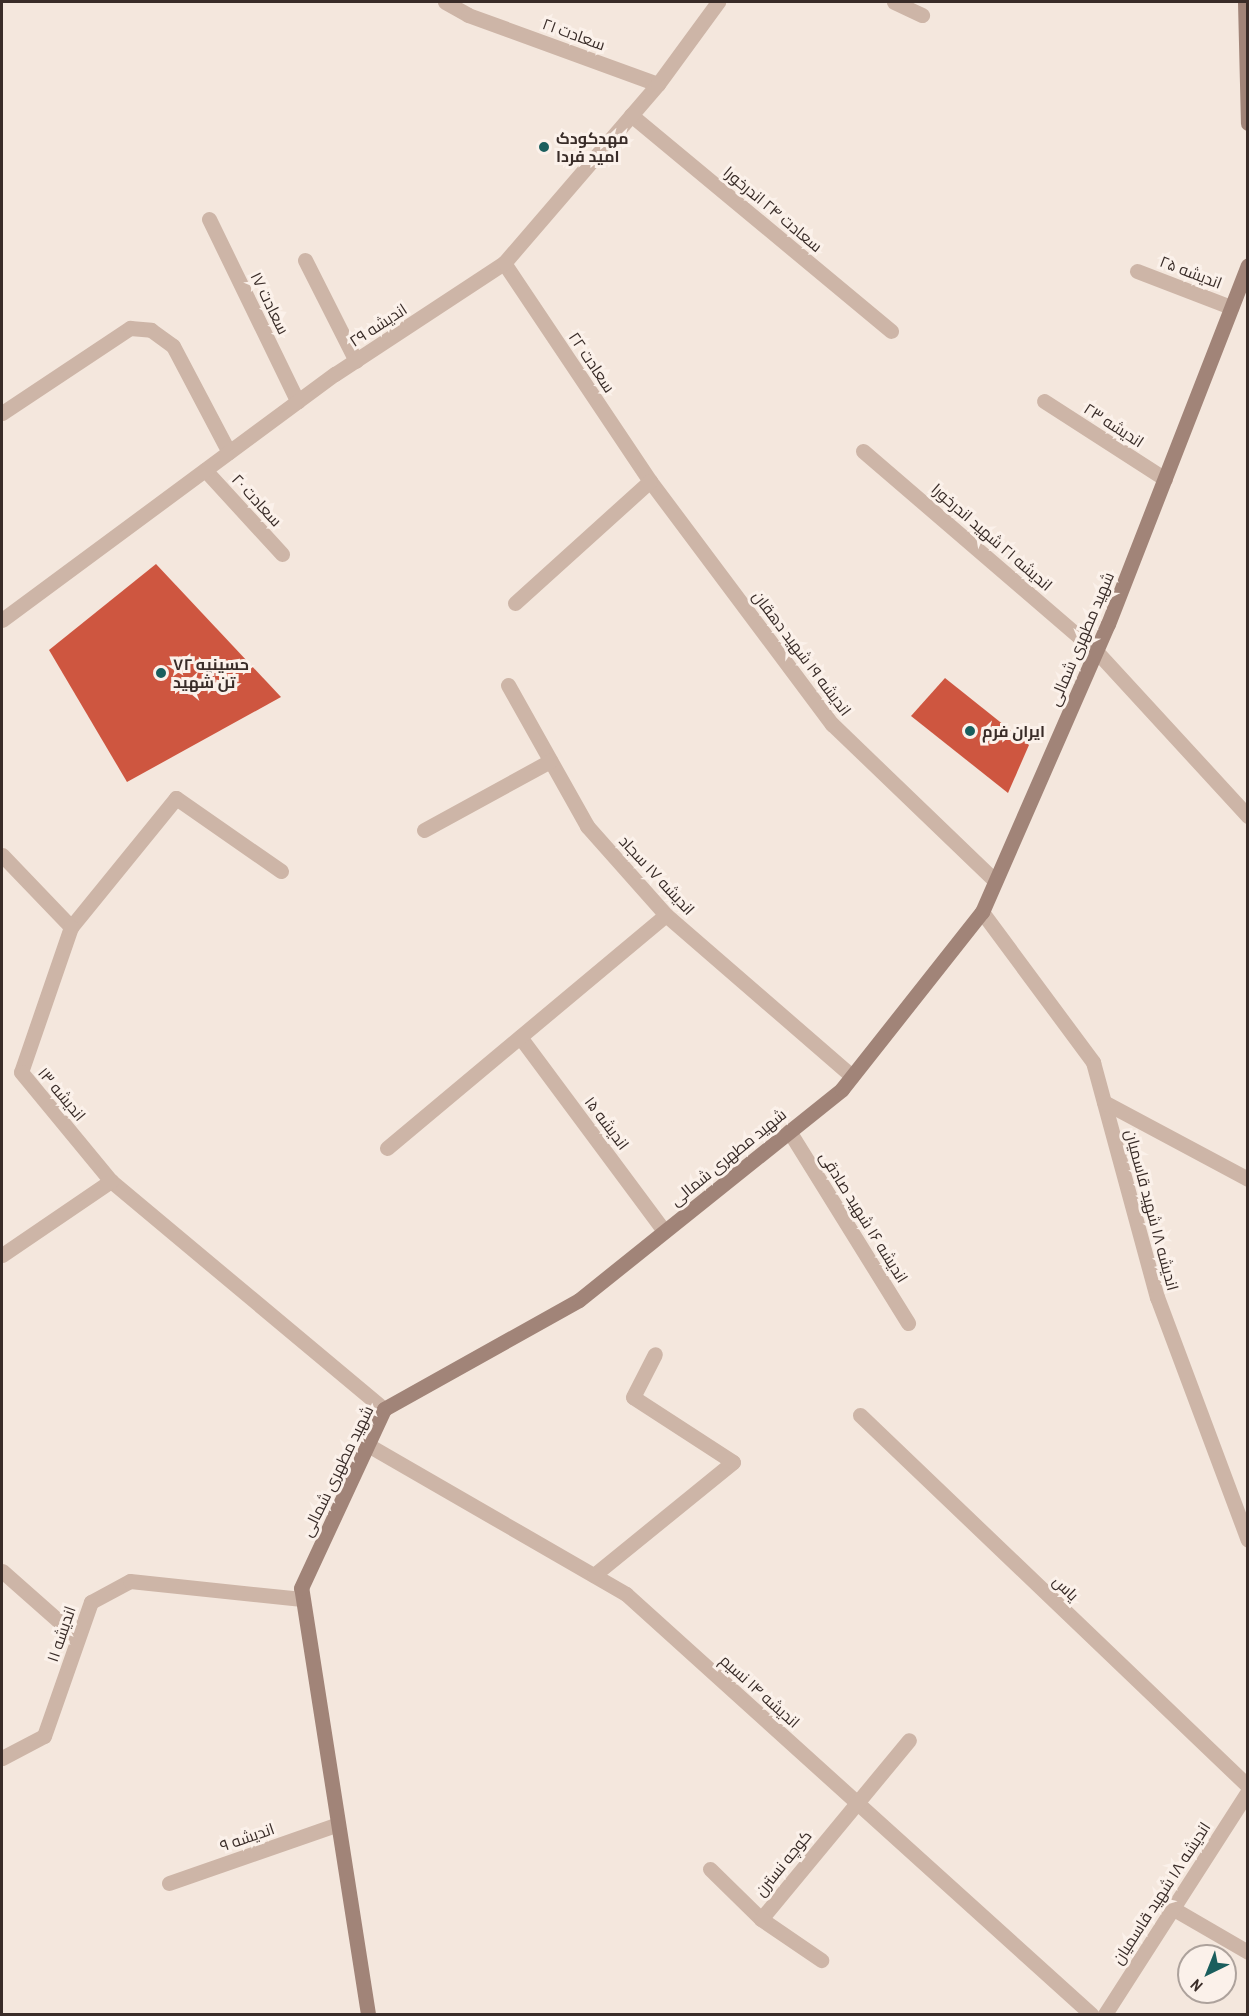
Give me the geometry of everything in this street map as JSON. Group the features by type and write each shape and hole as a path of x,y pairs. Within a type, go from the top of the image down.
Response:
{"main road":[{"path":"1245,2 1248,123"},
{"name":"شهید مطهری شمالی","path":"368,2014 301,1588 384,1409 579,1300 789,1131 852,1076 982,912 1097,651 1248,265"}],"street":[{"name":"سعادت ۲۱","path":"445,2 468,15 658,84"},
{"name":"اندیشه ۲۹","path":"2,620 298,402 504,263 658,84 718,2"},
{"path":"894,2 922,15"},
{"name":"سعادت ۲۴ اندرخورا","path":"631,115 891,331"},
{"name":"سعادت ۱۷","path":"209,219 298,402"},
{"path":"305,260 356,361"},
{"name":"سعادت ۲۲","path":"504,263 650,481"},
{"name":"اندیشه ۲۵","path":"1137,271 1232,307"},
{"path":"2,413 130,328 151,330 173,346 229,452"},
{"name":"اندیشه ۲۳","path":"1044,401 1165,479"},
{"name":"اندیشه ۲۱ شهید اندرخورا","path":"863,451 1097,651 1248,816"},
{"name":"سعادت ۲۰","path":"205,470 282,554"},
{"path":"515,603 650,481"},
{"name":"اندیشه ۱۹ شهید دهقان","path":"650,481 832,724 995,881"},
{"name":"اندیشه ۱۷ سجاد","path":"508,685 587,826 666,915 852,1076"},
{"path":"424,830 550,761"},
{"name":"اندیشه ۱۳","path":"280,871 176,798 71,927 21,1072 111,1181 384,1409"},
{"path":"2,855 71,927"},
{"name":"اندیشه ۱۸ شهید قاسمیان","path":"982,912 1093,1062 1157,1297 1246,1531"},
{"path":"387,1148 666,915"},
{"name":"اندیشه ۱۵","path":"520,1037 664,1231"},
{"path":"1104,1102 1248,1179"},
{"name":"اندیشه ۱۶ شهید صادقی","path":"789,1131 908,1323"},
{"path":"2,1255 111,1181"},
{"path":"594,1575 734,1462 633,1396 655,1354"},
{"name":"یاس","path":"860,1415 1248,1786"},
{"name":"اندیشه ۱۴ نسیم","path":"368,1445 626,1594 1092,2014"},
{"path":"2,1571 78,1638"},
{"name":"اندیشه ۱۱","path":"2,1758 44,1736 91,1602 130,1581 303,1599"},
{"name":"کوچه نسترن","path":"710,1869 761,1919 909,1740"},
{"name":"اندیشه ۱۸ شهید قاسمیان","path":"1104,2014 1248,1791"},
{"name":"اندیشه ۹","path":"170,1883 338,1824"},
{"path":"1172,1908 1248,1952"},
{"path":"761,1919 821,1960"}],"building":[{"name":"حسینیه ۷۲ تن شهید","path":"156,564 281,697 127,782 49,650"},
{"name":"ایران فرم","path":"945,678 1029,745 1008,793 911,716"}],"place":[{"name":"مهدکودک امید فردا","path":"544,147"},
{"name":"حسینیه ۷۲ تن شهید","path":"161,673"},
{"name":"ایران فرم","path":"970,731"}]}
